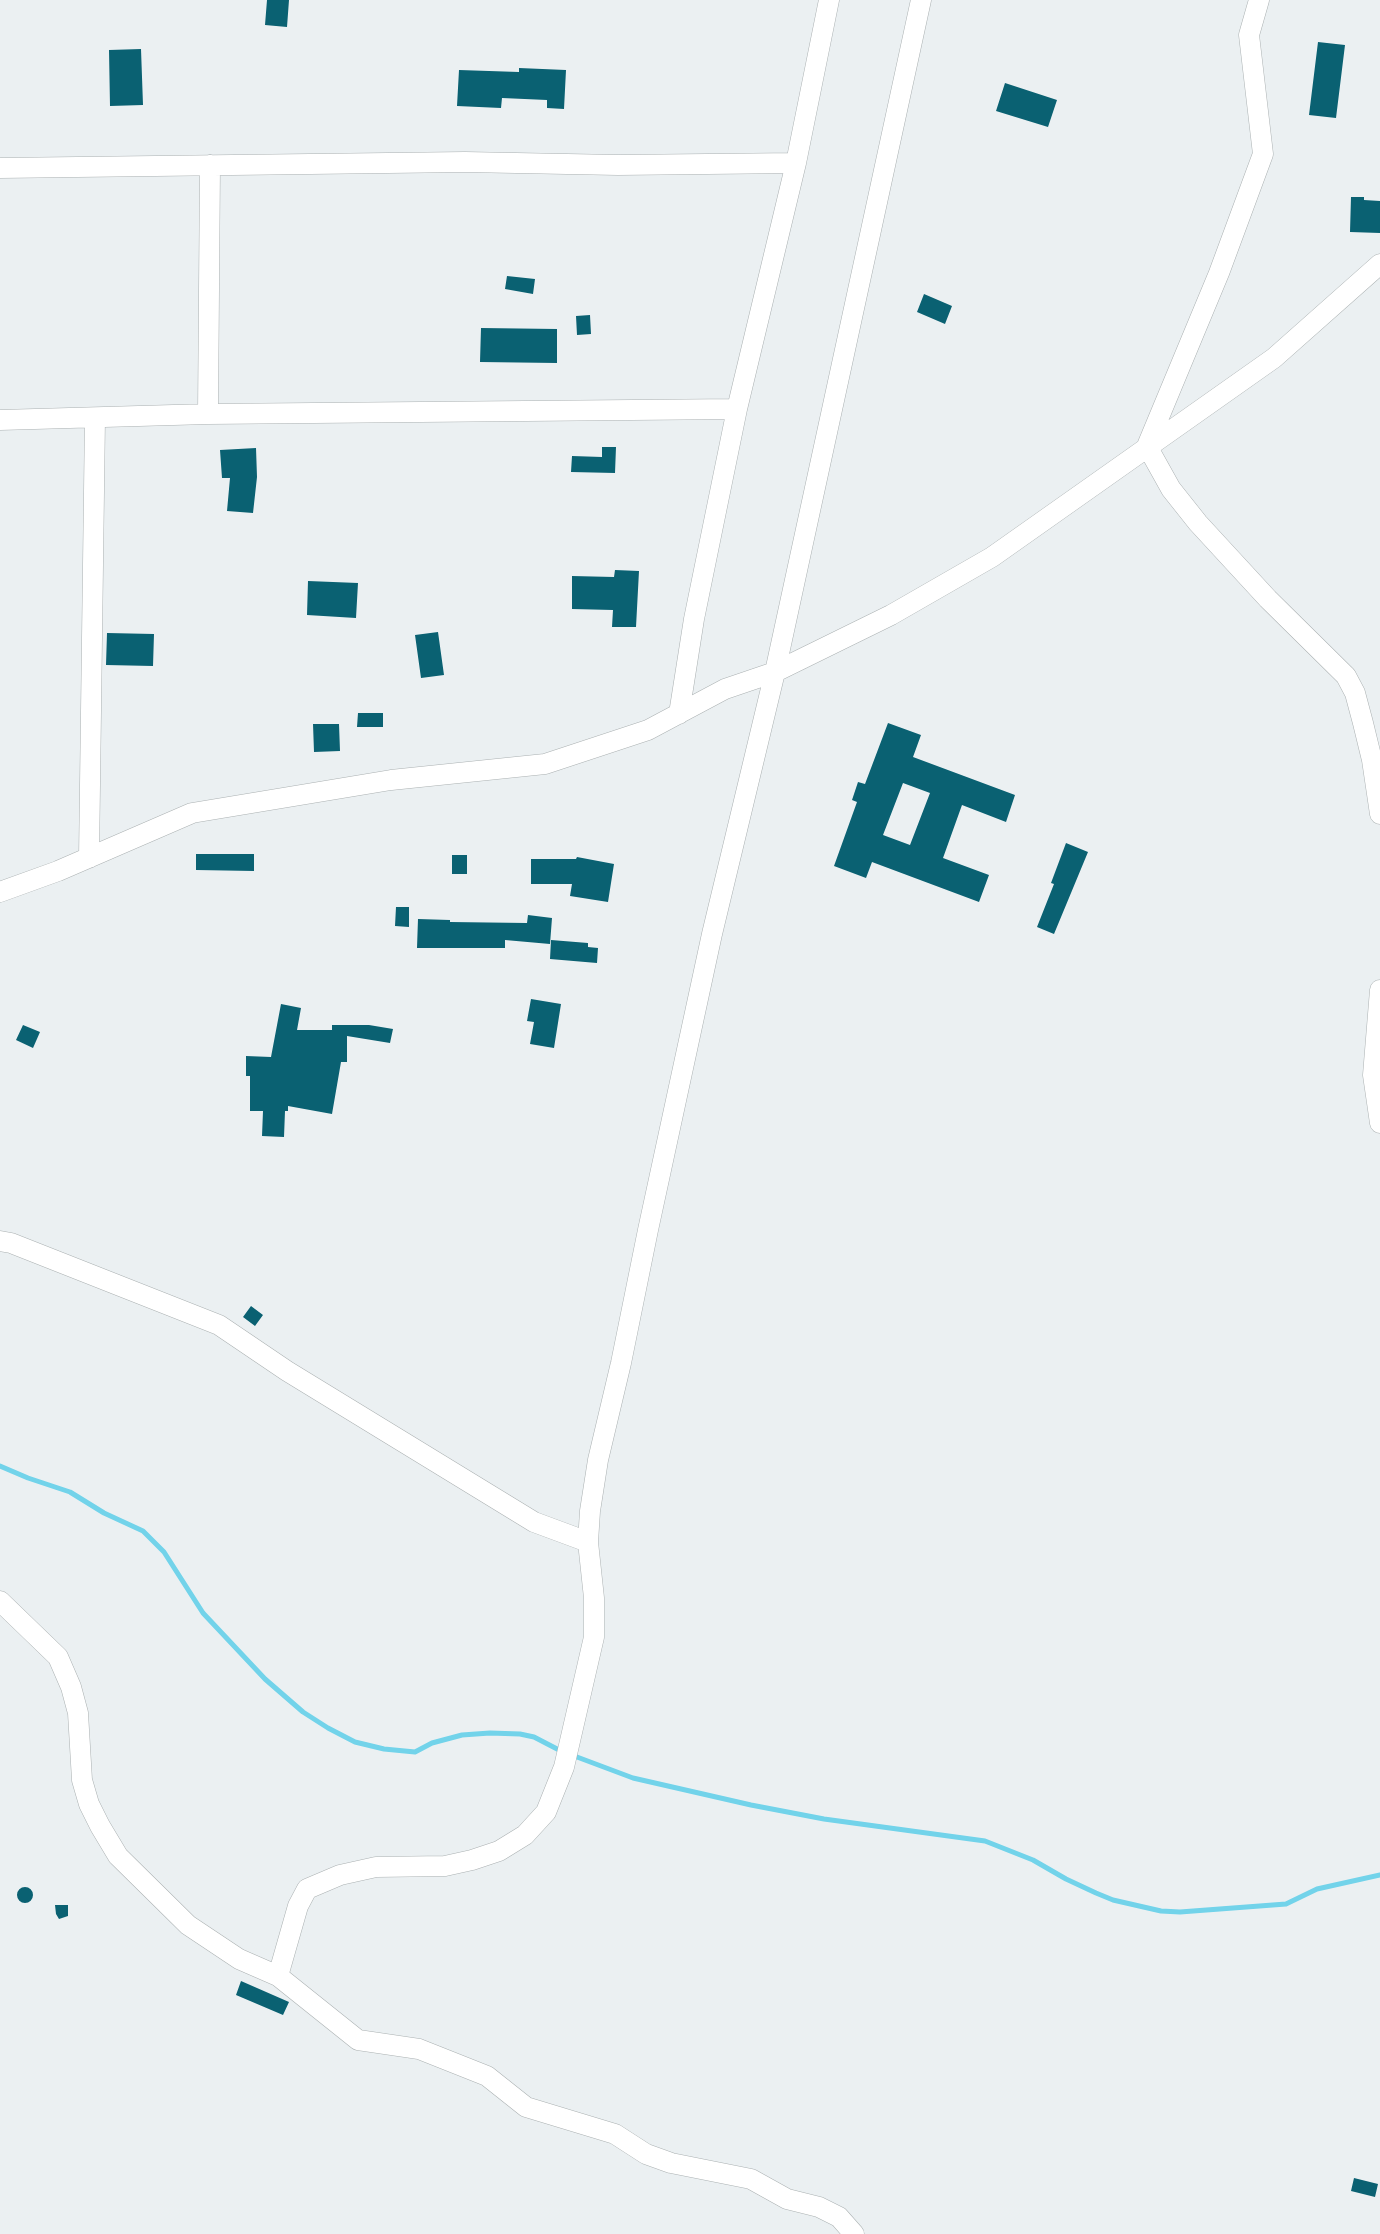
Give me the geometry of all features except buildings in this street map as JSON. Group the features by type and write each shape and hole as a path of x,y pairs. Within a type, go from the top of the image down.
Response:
{"street":[{"path":"679,714 694,619 736,409 796,163 829,0"},
{"path":"278,1976 298,1906 307,1889 340,1875 376,1867 445,1866 499,1851 525,1835 546,1812 564,1767 594,1637 594,1598 588,1542 598,1460 621,1363 710,945 775,672 921,0"},
{"path":"1147,446 1219,273 1263,154 1249,35 1259,0"},
{"path":"0,168 796,163"},
{"path":"208,414 210,165"},
{"path":"0,892 89,858 192,813 391,780 545,764 648,730 725,689 775,672 891,615 992,557 1274,358 1380,264"},
{"path":"0,420 208,414 736,409"},
{"path":"89,858 95,418"},
{"path":"1147,446 1171,489 1198,523 1268,599 1346,676 1355,693 1363,723 1372,760 1380,814"},
{"path":"1380,990 1373,1075 1380,1123"},
{"path":"0,1241 11,1243 219,1325 297,1377 534,1522 588,1542"},
{"path":"0,1601 58,1657 71,1687 78,1713 82,1780 92,1811 118,1856 188,1925 239,1959 278,1976 358,2040 419,2049 488,2076 526,2107 615,2134 646,2154 671,2163 751,2179 787,2199 819,2207 839,2217 854,2234"}],"waterway":[{"path":"0,1466 70,1492 104,1513 143,1531 164,1552 203,1613 265,1679 303,1712 355,1742 384,1749 415,1752 432,1743 462,1735 520,1734 534,1737 561,1751 633,1778 824,1819 985,1841 1033,1860 1066,1879 1113,1900 1161,1911 1180,1912 1286,1904 1317,1889 1380,1875"}]}
